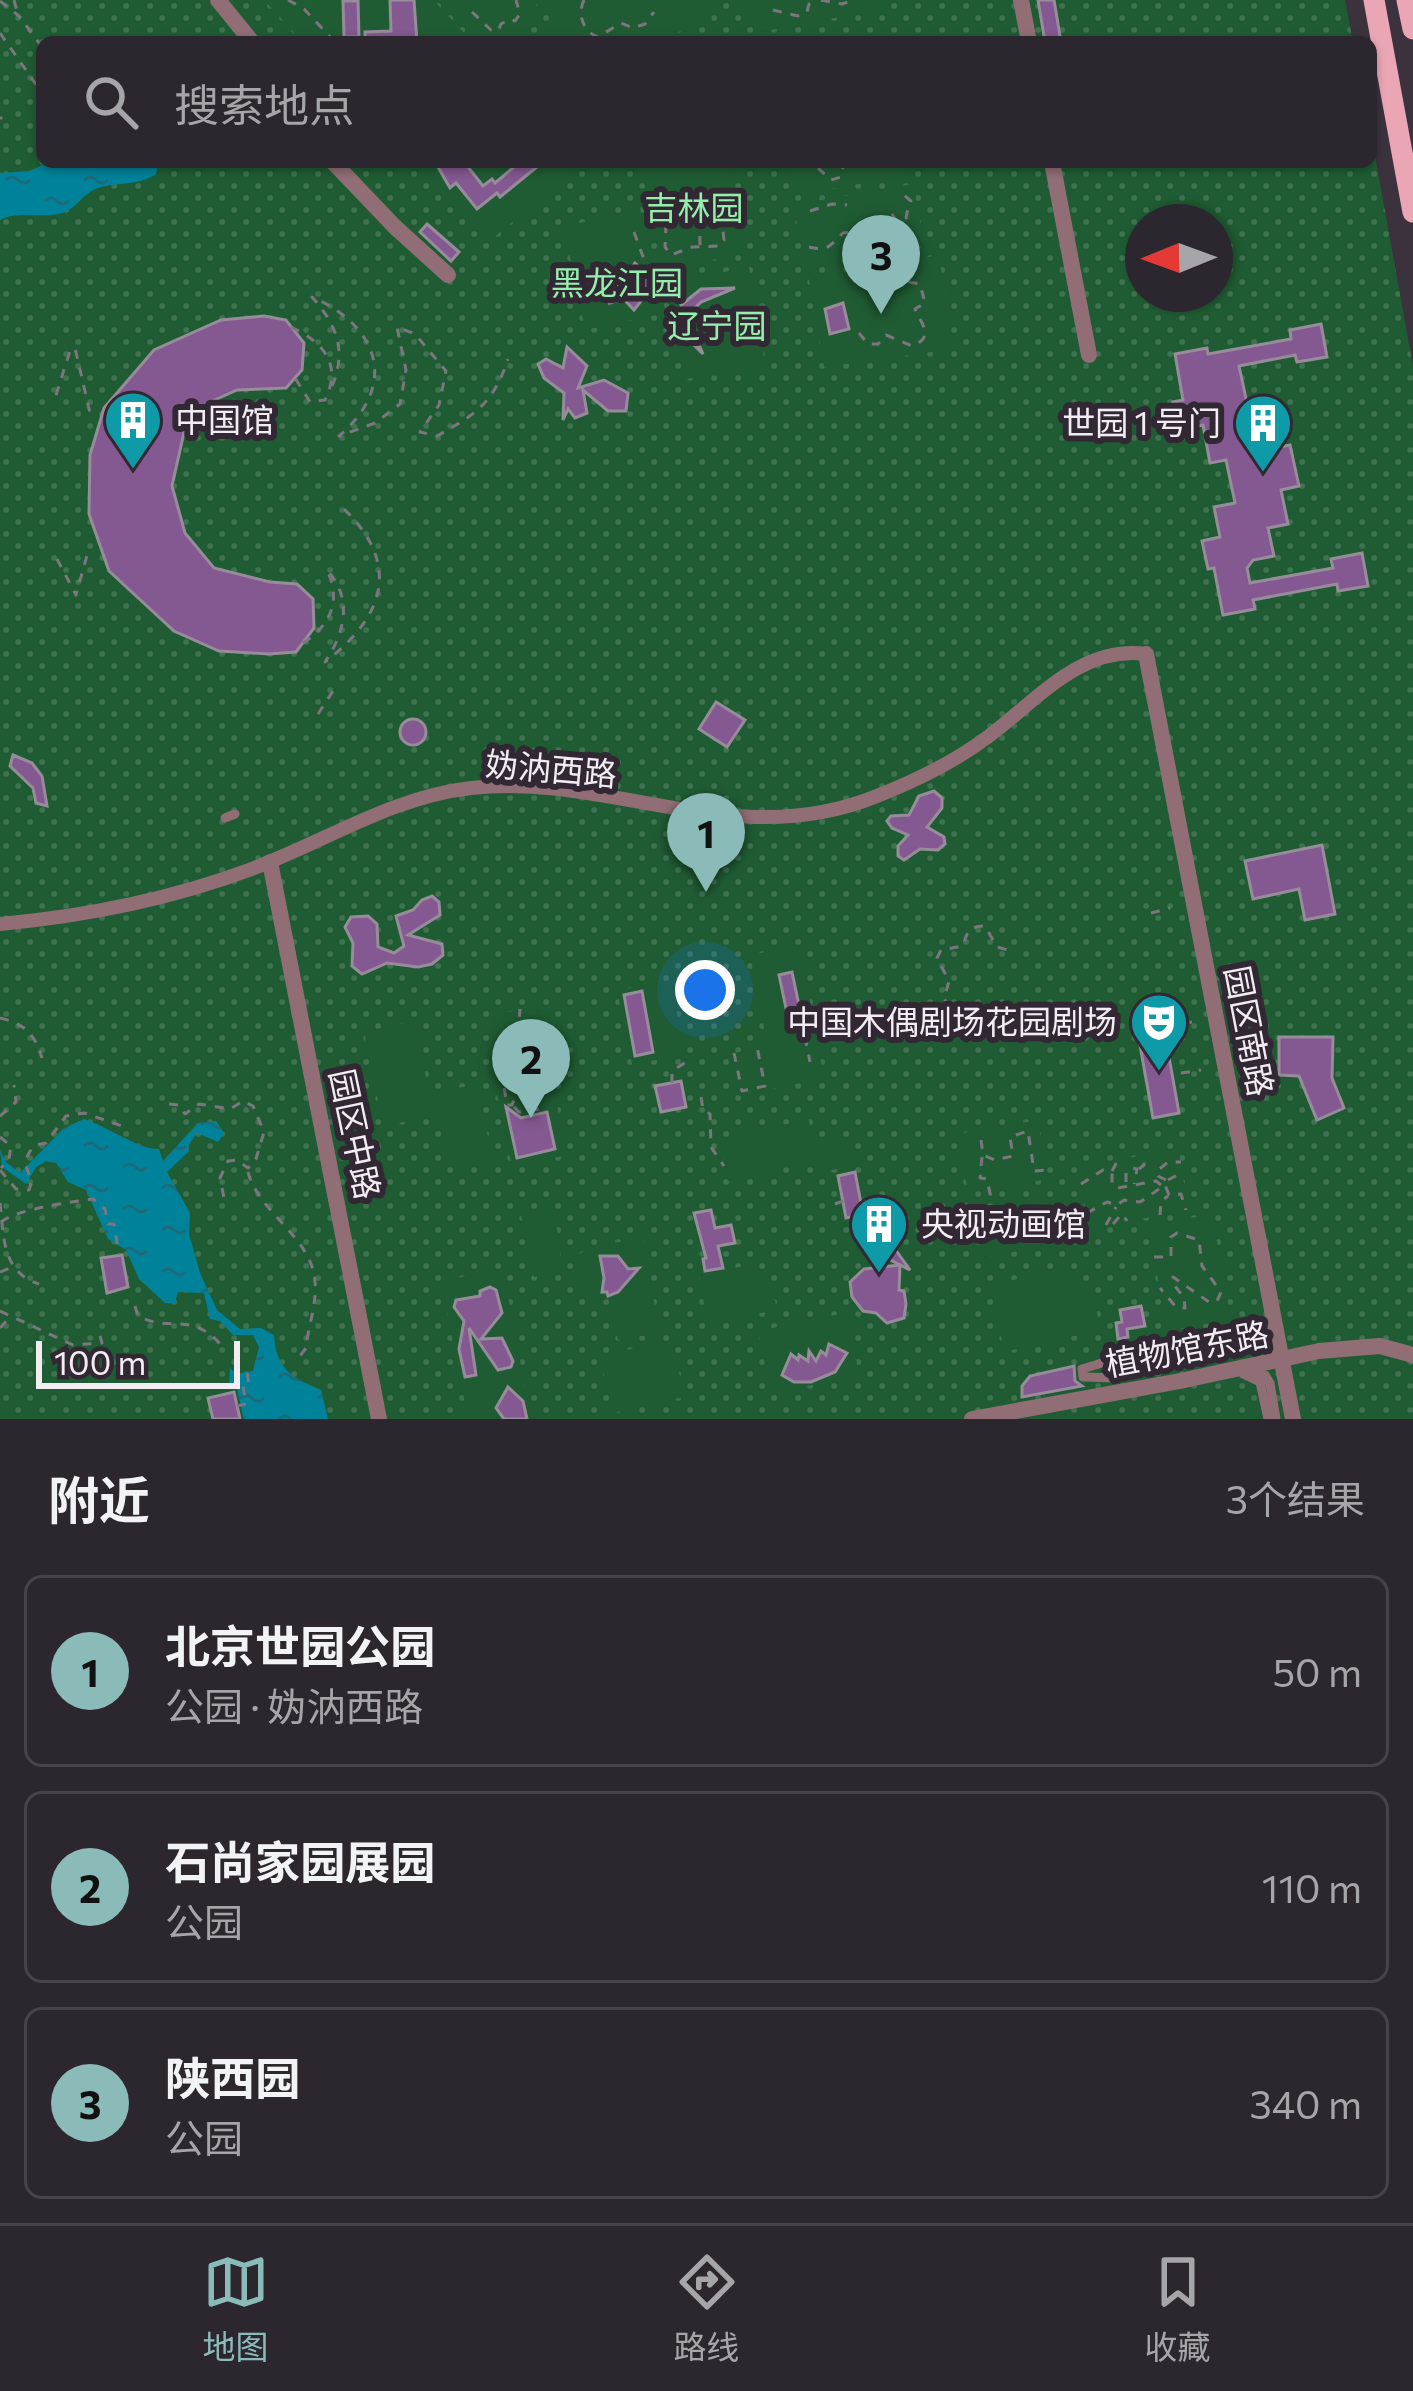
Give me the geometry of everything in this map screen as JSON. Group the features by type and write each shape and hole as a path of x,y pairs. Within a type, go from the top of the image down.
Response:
{"main road":[{"path":"1374,0 1413,212"},
{"path":"1407,0 1413,29"}],"street":[{"path":"218,0 247,36"},
{"path":"1021,0 1028,36"},
{"path":"339,168 448,275"},
{"path":"1053,168 1089,355"},
{"name":"妫汭西路","path":"0,924 76,916 181,893 270,862 391,807 470,788 528,787 732,818 800,815 856,803 929,772 987,738 1058,678 1081,666 1122,654 1146,654"},
{"name":"园区南路","path":"1146,654 1294,1419"},
{"name":"园区中路","path":"270,862 379,1419"},
{"name":"植物馆东路","path":"977,1418 1318,1351 1380,1346 1413,1355"},
{"path":"1243,1375 1265,1375 1270,1383 1272,1419 1260,1382 1243,1375"}],"path":[{"path":"14,0 19,16"},
{"path":"288,0 304,8 330,36"},
{"path":"472,12 491,30 499,31 501,24 510,19 515,22 520,14 516,0"},
{"path":"584,0 583,25 595,36"},
{"path":"773,10 798,16 818,0 842,4 853,0"},
{"path":"0,1 36,39"},
{"path":"600,36 621,23 633,28 645,24 654,12"},
{"path":"0,33 36,84"},
{"path":"818,168 832,180 841,177 843,168"},
{"path":"880,232 880,242 887,246 899,243 905,235 910,201 904,195"},
{"path":"700,247 697,232 711,206 718,204"},
{"path":"810,211 847,205"},
{"path":"666,224 665,247 671,255 720,246 724,240 721,213"},
{"path":"892,214 897,222 904,222"},
{"path":"634,232 645,262 642,270"},
{"path":"809,247 832,248 843,233 854,232"},
{"path":"859,333 868,344 878,344 886,335 912,346 926,334 926,324 914,309 925,302 920,284 903,281 899,272 886,271 878,287 862,289"},
{"path":"295,378 310,402 325,400 342,362 334,330 312,297 344,311 367,343 376,371 371,400 360,418 339,436 375,423 400,404 406,370 397,327 415,334 446,371 439,405 420,432 436,436 477,413 498,387 508,359"},
{"path":"608,304 623,298"},
{"path":"291,327 316,339 328,356 332,386"},
{"path":"56,395 75,347 90,413"},
{"path":"303,643 324,630 334,605 328,570 340,584 344,610 340,640 325,662 349,644 374,612 382,569 364,528 344,509"},
{"path":"57,559 76,595 89,548"},
{"path":"318,714 333,691"},
{"path":"1151,913 1170,908"},
{"path":"978,1022 968,1006 944,999 950,982 937,958 941,950 963,946 975,926 985,926 997,947 1008,950"},
{"path":"520,1010 516,1063 504,1087 507,1105 519,1112 547,1108"},
{"path":"0,1018 21,1023 35,1037 42,1058"},
{"path":"1172,1026 1192,1022"},
{"path":"805,1037 810,1062"},
{"path":"734,1053 742,1091 765,1086 758,1047"},
{"path":"672,1082 672,1071 686,1062"},
{"path":"512,1105 528,1075 527,1067 516,1063"},
{"path":"1181,1072 1201,1070"},
{"path":"506,1076 520,1084 532,1110"},
{"path":"0,1116 16,1102 14,1085"},
{"path":"701,1097 703,1109 710,1114 711,1147 724,1166"},
{"path":"169,1104 178,1105 185,1114 200,1104 230,1108 243,1101 253,1106 264,1132 256,1159 248,1168"},
{"path":"0,1137 11,1146 9,1159 0,1169 16,1189 29,1190 32,1180 24,1164 26,1156 35,1145 46,1143 66,1116 84,1113 122,1126"},
{"path":"983,1155 995,1160 1013,1156 1010,1137 1028,1132 1034,1171 1047,1170"},
{"path":"981,1140 980,1178 987,1179 991,1198"},
{"path":"1126,1184 1126,1174 1144,1165 1144,1155"},
{"path":"224,1198 220,1178 228,1161 237,1160 248,1168 267,1208 311,1263 316,1284 306,1348 300,1356"},
{"path":"1118,1160 1112,1184 1118,1188 1126,1184"},
{"path":"1169,1195 1156,1171 1168,1162 1180,1162"},
{"path":"1132,1188 1137,1169"},
{"path":"1082,1184 1103,1170 1112,1173"},
{"path":"1127,1221 1122,1214 1110,1225 1117,1205 1124,1200 1140,1202 1183,1172"},
{"path":"1126,1184 1132,1188 1156,1181 1164,1184"},
{"path":"1160,1215 1161,1201 1169,1195 1181,1194 1186,1210"},
{"path":"1,1222 14,1212 69,1207 93,1198 105,1209 108,1224 114,1224 119,1255"},
{"path":"835,1204 843,1201"},
{"path":"1087,1213 1107,1202 1117,1205"},
{"path":"0,1203 3,1248 27,1280 40,1284"},
{"path":"978,1231 1014,1232 1049,1224"},
{"path":"1154,1257 1171,1257 1171,1238 1189,1233 1199,1240 1202,1266 1221,1292 1217,1301 1209,1302 1173,1277 1185,1307 1176,1307 1160,1288"},
{"path":"0,1272 15,1265"},
{"path":"135,1306 138,1316 151,1323 187,1322 205,1328 220,1344"},
{"path":"0,1312 73,1345 101,1343 99,1332"},
{"path":"0,1328 8,1318"},
{"path":"236,1406 246,1404 247,1372"}],"green space":[{"path":"0,0 1345,0 1352,36 36,36 36,168 1377,167 1413,366 1413,1419 0,1419"},
{"path":"264,0 433,0 467,36 297,36"},
{"path":"451,0 535,0 540,18 516,36 486,36"},
{"path":"542,0 705,0 712,19 668,36 557,36"},
{"path":"743,0 884,0 887,8 755,33"},
{"path":"426,168 580,168 487,243"},
{"name":"吉林园","path":"643,168 732,168 746,253 662,270"},
{"path":"785,168 909,168 911,175 791,196"},
{"path":"913,184 925,246 806,267 793,205"},
{"name":"黑龙江园","path":"640,208 666,313 585,330 564,227"},
{"path":"939,255 953,349 824,367 809,279"},
{"name":"辽宁园","path":"749,267 766,369 686,379 668,283"},
{"path":"800,946 824,1078 739,1096 730,1055 767,1043 750,955"},
{"path":"671,982 685,1055 632,1064 617,990"},
{"path":"537,1006 567,1155 512,1167 494,1080 503,1076 493,1015"},
{"path":"413,1021 430,1094 477,1084 493,1161 453,1169 439,1115 383,1126 364,1032"},
{"path":"809,1120 814,1146 850,1137 858,1164 828,1171 826,1163 812,1167 809,1162 728,1181 720,1142 739,1138 740,1133"},
{"path":"1038,1120 1048,1179 968,1193 958,1134"},
{"path":"1178,1149 1189,1210 1089,1228 1078,1167"},
{"path":"1044,1198 1053,1244 984,1258 974,1211"},
{"path":"553,1210 561,1248 559,1269 534,1277 521,1215"},
{"path":"1212,1214 1231,1319 1167,1331 1149,1226"},
{"path":"644,1237 659,1333 618,1340 607,1292 578,1296 574,1258 597,1246"},
{"path":"744,1266 747,1275 762,1270 769,1299 775,1300 777,1310 707,1323 699,1275"},
{"path":"503,1269 531,1419 468,1419 441,1281"},
{"path":"1063,1269 1096,1307 1100,1330 1004,1352 991,1285"},
{"path":"849,1312 859,1376 771,1393 758,1331"},
{"path":"673,1341 684,1397 613,1413 601,1361 618,1357 620,1351"}],"water":[{"path":"158,168 156,174 140,181 97,188 63,213 0,220 0,173"},
{"path":"84,1119 159,1149 163,1161 198,1123 216,1121 224,1133 218,1142 197,1133 189,1151 167,1172 190,1213 189,1234 200,1273 217,1310 240,1329 261,1328 274,1335 287,1371 321,1390 328,1419 244,1419 237,1389 229,1387 230,1368 236,1374 253,1371 259,1347 253,1335 233,1335 220,1321 210,1319 204,1293 178,1292 175,1303 165,1303 139,1279 126,1250 108,1239 86,1190 68,1182 56,1163 46,1161 36,1167 26,1184 2,1167 0,1150 20,1173 64,1128"}],"building":[{"path":"390,0 414,0 417,36 365,36 365,32 391,31"},
{"path":"1038,0 1054,0 1060,36 1044,36"},
{"path":"343,1 358,1 359,36 344,36"},
{"path":"438,168 469,168 483,186 492,179 495,183 513,168 536,168 477,209 456,183 450,188"},
{"path":"427,224 459,252 451,261 420,232"},
{"path":"635,263 656,282 634,310 615,290"},
{"path":"735,288 701,302 687,316 703,354 683,334 681,305 701,289"},
{"path":"843,303 849,329 830,334 825,309"},
{"name":"中国馆","path":"264,316 286,320 304,343 302,370 286,388 237,390 206,404 185,428 172,486 185,533 214,568 297,584 313,599 314,628 296,652 269,654 219,651 174,631 109,571 89,514 90,455 104,408 154,350 221,320"},
{"path":"1321,324 1327,357 1297,362 1295,355 1239,366 1250,417 1266,413 1274,448 1290,445 1299,486 1281,490 1288,524 1268,528 1274,556 1253,560 1247,568 1250,583 1333,568 1331,559 1362,553 1368,586 1338,591 1337,584 1253,600 1255,609 1223,615 1214,568 1208,569 1202,541 1220,537 1214,507 1235,503 1226,460 1210,463 1203,425 1179,430 1173,402 1183,400 1175,354 1207,348 1208,354 1291,339 1290,330"},
{"path":"567,347 587,366 578,388 604,380 628,393 626,411 608,411 583,390 587,413 575,418 568,409 563,420 564,393 544,378 538,364 546,359 563,368"},
{"path":"716,702 745,720 727,747 699,729"},
{"path":"413,719 426,732 413,745 400,732"},
{"path":"13,755 32,763 42,776 47,806 36,803 33,788 10,766"},
{"path":"934,791 942,798 942,808 927,827 944,837 945,844 938,850 920,849 904,860 898,856 898,846 908,835 887,821 891,816 909,815 919,796"},
{"path":"1322,845 1335,914 1305,920 1299,889 1253,899 1245,861"},
{"path":"432,896 439,902 440,915 408,935 442,944 443,955 432,964 387,963 362,974 352,966 353,943 345,927 351,917 368,916 377,924 378,947 394,953 404,946 396,916"},
{"path":"792,972 804,1029 791,1032 779,975"},
{"path":"642,991 653,1052 635,1056 624,995"},
{"name":"中国木偶剧场花园剧场","path":"1164,1029 1179,1113 1153,1118 1138,1034"},
{"path":"1279,1037 1333,1037 1332,1078 1344,1108 1317,1120 1299,1076 1279,1075"},
{"path":"681,1081 686,1107 661,1112 655,1086"},
{"path":"506,1107 521,1118 547,1112 555,1149 517,1158"},
{"path":"855,1172 863,1214 846,1218 838,1176"},
{"path":"711,1210 715,1228 731,1225 735,1243 718,1246 723,1268 705,1271 694,1213"},
{"path":"874,1237 890,1242 910,1270 866,1247"},
{"path":"122,1255 128,1287 107,1293 101,1258"},
{"path":"600,1256 618,1256 628,1269 639,1268 618,1292 608,1296 602,1292"},
{"name":"央视动画馆","path":"900,1265 904,1318 887,1323 876,1313 863,1311 852,1297 850,1282 864,1269"},
{"path":"496,1290 502,1313 481,1339 502,1338 513,1361 511,1367 498,1370 469,1328 476,1375 465,1377 459,1349 464,1321 454,1307 456,1300 480,1296 480,1291"},
{"path":"1141,1306 1145,1326 1127,1329 1128,1337 1118,1339 1120,1310"},
{"path":"829,1344 847,1353 835,1372 811,1382 794,1382 782,1375 791,1354 808,1361 809,1351 816,1361 821,1351 826,1355"},
{"path":"1074,1366 1075,1381 1082,1386 1022,1397 1022,1386 1030,1376"},
{"path":"508,1387 523,1401 527,1419 504,1419 496,1408"},
{"path":"234,1392 240,1419 213,1419 208,1398"}],"place":[{"name":"陕西园","path":"881,314"},
{"name":"中国馆","path":"133,471"},
{"name":"世园 1 号门","path":"1263,474"},
{"name":"北京世园公园","path":"706,892"},
{"name":"中国木偶剧场花园剧场","path":"1159,1073"},
{"name":"石尚家园展园","path":"531,1118"},
{"name":"央视动画馆","path":"879,1275"}]}
